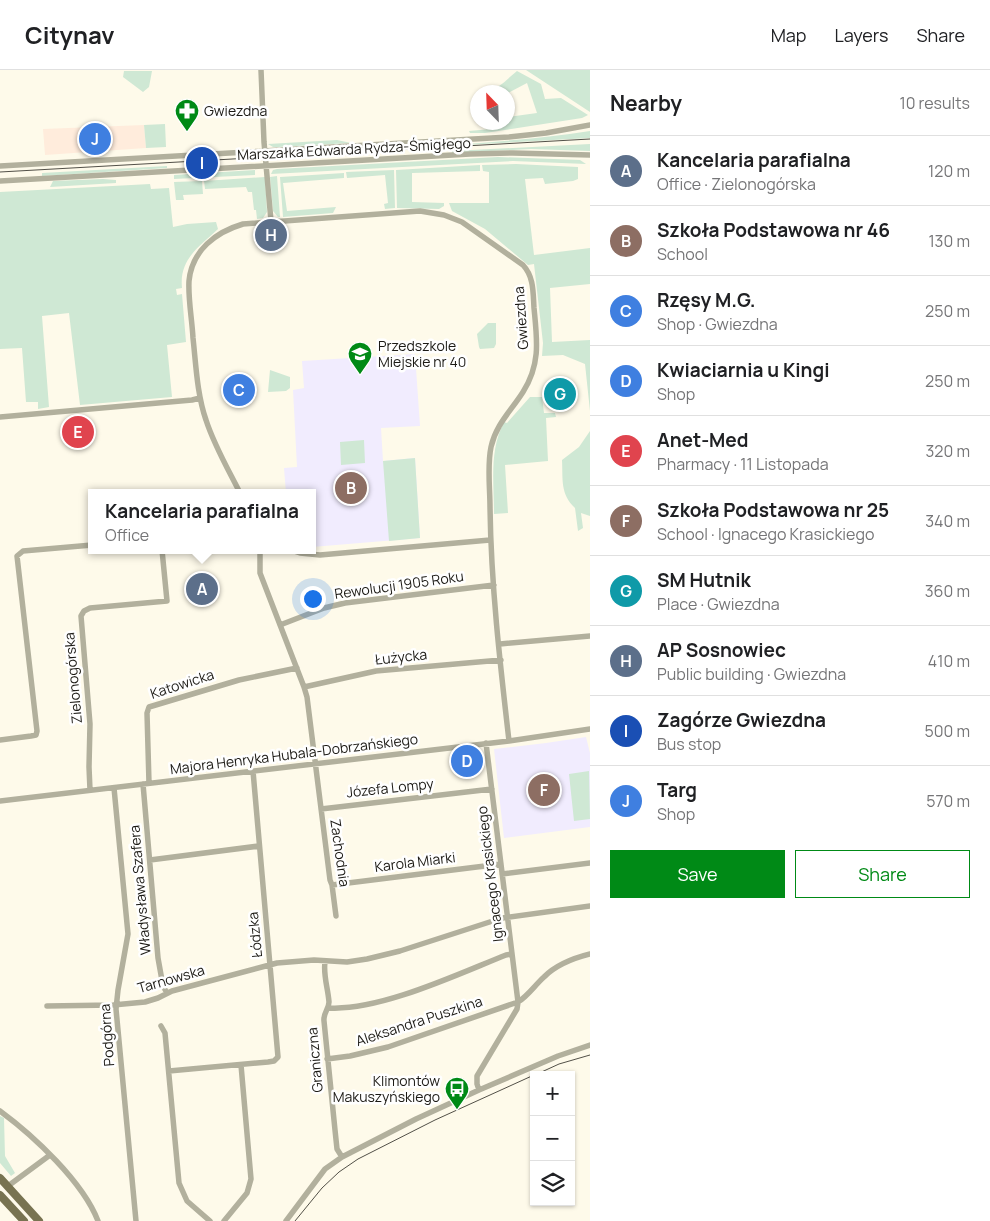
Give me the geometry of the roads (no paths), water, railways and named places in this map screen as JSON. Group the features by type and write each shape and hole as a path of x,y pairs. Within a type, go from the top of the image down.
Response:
{"main road":[{"path":"0,1178 39,1221"},
{"path":"0,1194 24,1221"}],"street":[{"path":"260,70 271,221"},
{"name":"Marszałka Edwarda Rydza-Śmigłego","path":"0,166 509,137 590,125"},
{"name":"Marszałka Edwarda Rydza-Śmigłego","path":"0,181 513,153 590,155"},
{"name":"Gwiezdna","path":"238,489 206,422 200,398 195,360 189,286 190,275 197,258 206,244 215,236 228,228 243,224 420,211 444,215 462,222 527,270 532,285 538,345 536,357 523,393 497,427 490,449 490,540 509,741"},
{"path":"0,417 200,398"},
{"path":"300,554 320,555 490,540"},
{"path":"0,740 36,735 37,731 17,556 23,551 88,545"},
{"name":"Zielonogórska","path":"90,790 88,767 90,724 81,616 84,611 90,608 167,601 162,554"},
{"name":"Zachodnia","path":"260,554 260,573 304,687 336,916"},
{"name":"Rewolucji 1905 Roku","path":"280,625 324,608 346,603 494,585"},
{"path":"500,644 590,636"},
{"name":"Łużycka","path":"304,687 376,671 501,660"},
{"name":"Katowicka","path":"146,784 147,713 149,707 239,680 297,668"},
{"name":"Majora Henryka Hubala-Dobrzańskiego","path":"0,801 509,741 590,729"},
{"name":"Ignacego Krasickiego","path":"486,743 518,1002"},
{"name":"Łódzka","path":"169,1071 268,1062 274,1061 278,1057 253,771"},
{"name":"Władysława Szafera","path":"146,784 158,958 163,986 167,993"},
{"name":"Podgórna","path":"114,788 128,934 116,1004 136,1221"},
{"name":"Józefa Lompy","path":"321,809 492,789"},
{"path":"150,860 259,846"},
{"path":"502,874 590,863"},
{"name":"Karola Miarki","path":"332,885 501,864"},
{"name":"Tarnowska","path":"47,1006 116,1004 152,1000 167,993 271,965 301,961 357,961 400,951 508,916 590,906"},
{"path":"328,1008 365,1004 400,995 512,954"},
{"path":"479,1090 477,1076 517,1009 518,1002 524,999 544,976 554,969 573,959 590,954"},
{"name":"Graniczna","path":"326,962 324,972 328,1008 324,1016 327,1059 338,1149 342,1157"},
{"name":"Aleksandra Puszkina","path":"327,1059 388,1047 518,1002"},
{"path":"161,1026 165,1033 179,1182 187,1201 210,1221"},
{"path":"286,1221 321,1173 342,1157 416,1118 558,1056 590,1046"},
{"path":"224,1221 247,1193 251,1179 241,1065"},
{"path":"0,1111 50,1155 74,1182 98,1221"},
{"path":"8,1186 50,1155"}],"tram line":[{"path":"0,172 590,139"},
{"path":"544,1071 559,1064 590,1055"},
{"path":"295,1221 322,1188 339,1172 358,1159 435,1120 530,1077"}],"place":[{"name":"Gwiezdna","path":"187,132"},
{"name":"Targ","path":"95,139"},
{"name":"Zagórze Gwiezdna","path":"202,163"},
{"name":"AP Sosnowiec","path":"271,235"},
{"name":"Przedszkole Miejskie nr 40","path":"360,375"},
{"name":"Rzęsy M.G.","path":"239,390"},
{"name":"SM Hutnik","path":"560,394"},
{"name":"Anet-Med","path":"78,432"},
{"name":"Szkoła Podstawowa nr 46","path":"351,488"},
{"name":"Kancelaria parafialna","path":"202,589"},
{"name":"Kwiaciarnia u Kingi","path":"467,761"},
{"name":"Szkoła Podstawowa nr 25","path":"544,790"},
{"name":"Klimontów Makuszyńskiego","path":"457,1110"}]}
